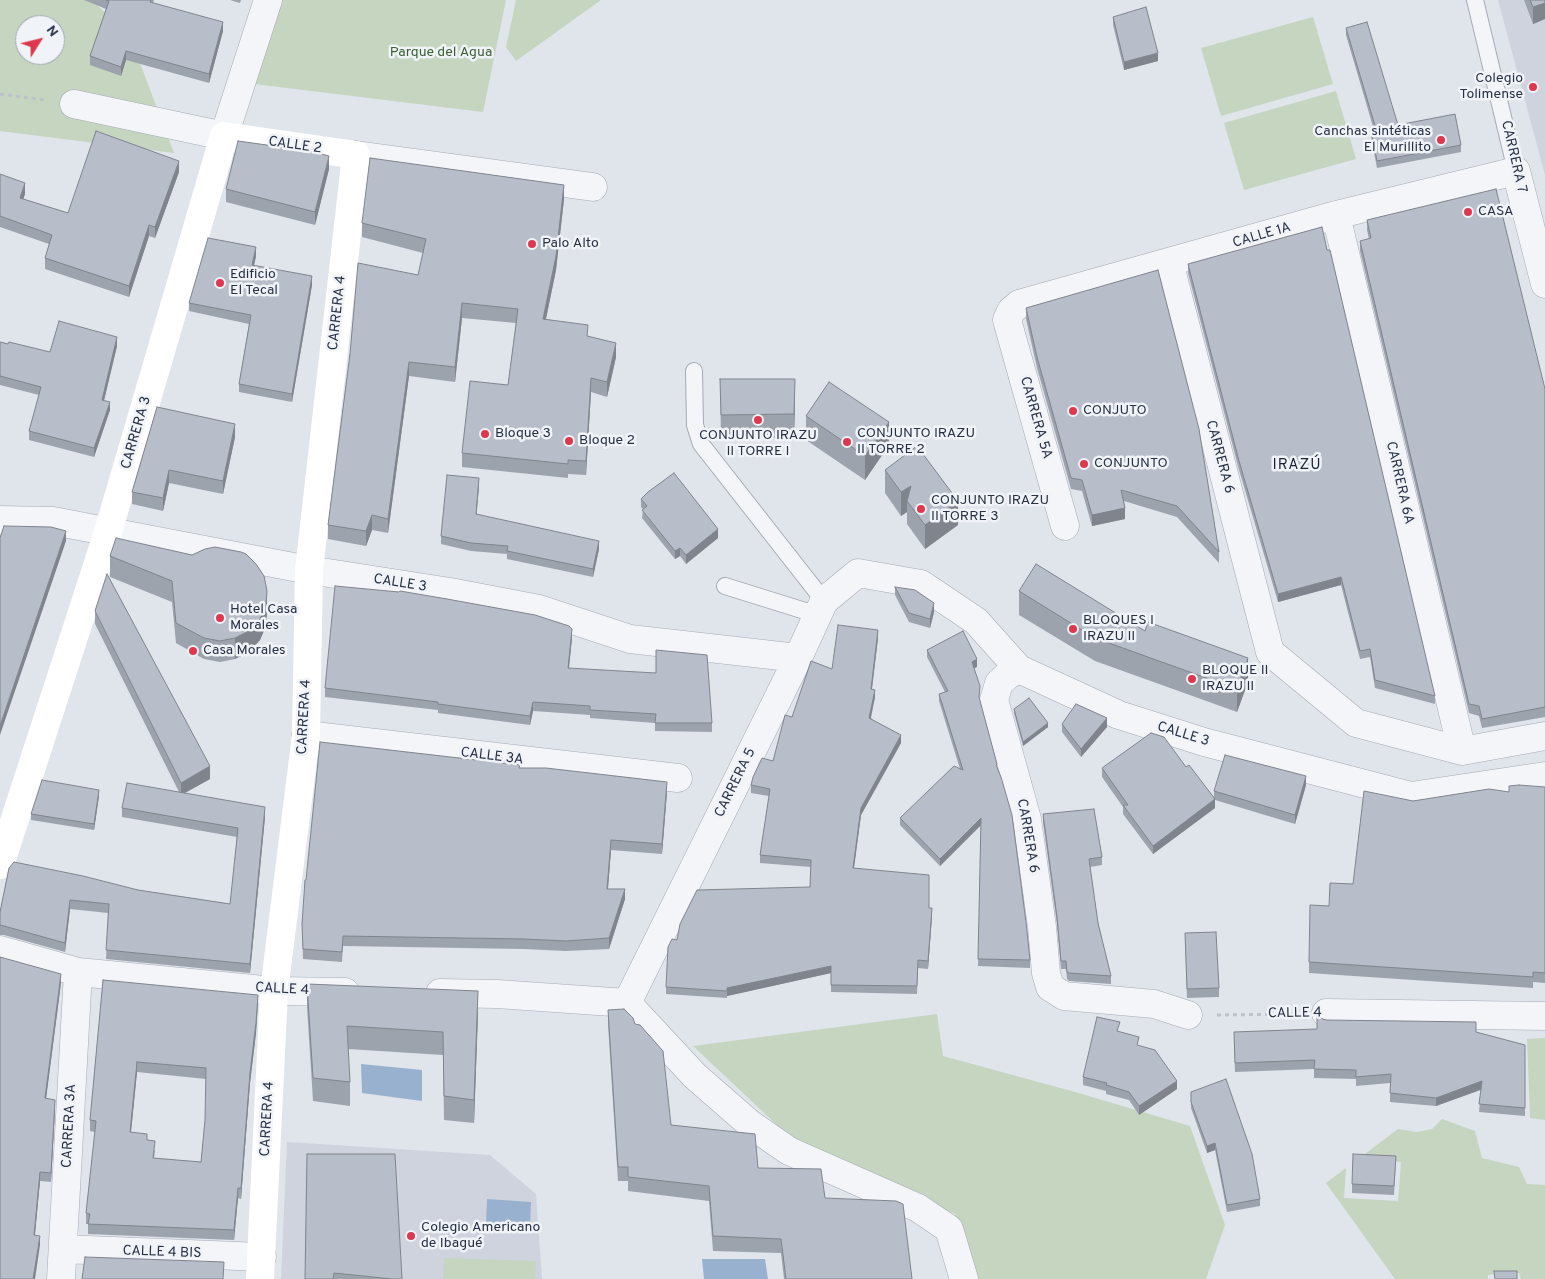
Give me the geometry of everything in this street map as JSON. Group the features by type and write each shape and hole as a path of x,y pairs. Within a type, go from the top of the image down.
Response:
{"street":[{"name":"CARRERA 3","path":"0,865 108,532 224,136 268,0"},
{"name":"CALLE 2","path":"74,104 224,136 593,187"},
{"name":"CARRERA 4","path":"261,1268 274,991 306,735 309,570 356,154"},
{"name":"CALLE 1A","path":"1011,311 1019,304 1169,262 1336,216 1516,171"},
{"name":"CARRERA 7","path":"1516,171 1543,268"},
{"name":"CARRERA 6A","path":"1336,216 1462,751"},
{"name":"CARRERA 6","path":"1169,262 1270,652 1356,723 1462,751"},
{"name":"CARRERA 5A","path":"1011,311 1007,320 1065,526"},
{"name":"CALLE 3","path":"0,520 53,521 309,570 450,592 539,610 630,639 798,658"},
{"name":"CALLE 3","path":"858,573 921,584 976,621 1019,669 1119,715 1204,742 1410,796 1545,776"},
{"name":"CARRERA 5","path":"627,1003 821,608 858,573"},
{"name":"CARRERA 6","path":"1019,669 999,683 994,700 1027,819 1042,927 1046,972 1050,987 1064,996 1154,1004 1188,1015"},
{"name":"CALLE 3A","path":"306,735 678,778"},
{"path":"1462,751 1545,736"},
{"name":"CALLE 4","path":"0,950 78,972 274,991 371,992"},
{"name":"CARRERA 3A","path":"61,1279 78,972"},
{"path":"419,993 497,994 627,1003 695,1076 750,1124 790,1151 918,1208 949,1229 964,1279"},
{"name":"CALLE 4","path":"1326,1013 1545,1016"},
{"name":"CALLE 4 BIS","path":"63,1249 261,1268"}],"lane":[{"name":"CARRERA 7","path":"1475,0 1516,171"},
{"path":"694,371 695,425 701,444 821,608"},
{"path":"725,586 821,608"}],"path":[{"path":"0,94 74,104"},
{"name":"CALLE 4","path":"1188,1015 1326,1013"}],"shaded area":[{"name":"Colegio Tolimense","path":"1498,0 1545,0 1545,175"},
{"name":"Colegio Americano de Ibagué","path":"287,1142 490,1155 536,1194 542,1279 281,1279"}],"green space":[{"path":"0,0 91,0 129,34 174,153 0,131"},
{"name":"Parque del Agua","path":"275,0 506,0 483,112 246,83"},
{"path":"516,0 601,0 516,61 506,47"},
{"path":"1313,17 1333,84 1221,116 1201,48"},
{"path":"1336,91 1356,159 1244,190 1224,123"},
{"path":"937,1014 943,1056 1190,1126 1225,1225 1206,1279 978,1279 955,1214 796,1143 693,1046"},
{"path":"1545,1038 1545,1120 1530,1118 1527,1039"},
{"path":"1442,1119 1475,1131 1482,1158 1519,1167 1527,1184 1545,1185 1545,1279 1521,1279 1519,1273 1488,1275 1488,1279 1395,1279 1326,1183 1346,1168 1344,1198 1398,1201 1401,1162 1361,1157 1398,1129 1417,1132 1432,1129"},
{"path":"444,1258 536,1261 535,1279 443,1279"}],"water":[{"path":"361,1064 422,1070 422,1101 362,1093"},
{"path":"487,1199 531,1202 530,1228 486,1225"},
{"path":"702,1259 765,1259 768,1279 704,1279"}],"building":[{"path":"106,0 151,0 150,2 223,22 209,74 126,51 121,67 90,56 109,1"},
{"path":"1530,0 1545,0 1545,3 1533,7"},
{"path":"1146,7 1158,53 1124,62 1113,17"},
{"path":"1367,22 1398,125 1455,114 1461,145 1377,161 1371,130 1376,129 1346,28"},
{"path":"96,131 179,161 155,227 149,225 129,286 45,258 52,235 0,216 0,174 25,183 20,198 68,213"},
{"path":"238,141 310,151 329,156 315,212 226,189"},
{"path":"370,158 564,185 556,256 543,319 588,325 587,336 616,343 607,382 591,378 586,461 568,460 568,464 462,453 470,381 508,385 518,309 462,303 455,367 409,362 388,519 372,515 366,531 328,525 350,354 358,263 418,275 426,239 362,223"},
{"path":"1496,189 1545,389 1545,707 1482,719 1479,706 1469,704 1360,241 1371,238 1367,220"},
{"path":"1322,227 1327,250 1330,250 1435,696 1375,680 1370,649 1360,651 1341,577 1278,594 1239,461 1188,264"},
{"path":"208,238 256,247 252,265 312,276 292,394 239,384 251,315 189,303"},
{"path":"1158,270 1199,429 1219,552 1177,506 1121,490 1125,508 1092,515 1082,480 1071,478 1037,357 1026,308"},
{"path":"59,321 117,337 102,400 110,402 94,448 29,431 41,387 0,376 0,342 8,344 9,342 50,352"},
{"path":"720,379 795,379 794,414 721,415"},
{"path":"829,382 889,422 865,456 806,416"},
{"path":"157,407 235,424 223,481 169,470 163,498 132,492"},
{"path":"917,446 958,501 925,525 907,501 911,486 901,492 885,470"},
{"path":"674,473 718,529 686,555 680,548 675,551 642,510 647,506 641,499"},
{"path":"447,475 479,478 476,514 599,541 593,569 507,551 508,546 471,543 441,536"},
{"path":"4,526 51,527 66,531 0,726 0,538"},
{"path":"116,538 192,555 215,547 246,554 264,576 267,591 266,605 260,619 249,631 235,638 220,641 204,638 176,623 172,581 110,556"},
{"path":"1036,564 1145,631 1148,622 1248,658 1237,689 1095,638 1019,591"},
{"path":"107,574 210,766 181,783 95,611"},
{"path":"335,586 400,591 447,599 535,615 569,626 572,629 568,668 656,673 656,650 707,655 712,723 655,723 656,714 590,710 590,706 533,702 530,716 325,688"},
{"path":"895,587 915,590 934,603 930,619 909,613"},
{"path":"838,625 878,630 871,689 875,690 869,718 901,735 861,808 853,868 929,875 929,908 932,908 928,961 918,960 917,986 831,985 831,966 727,988 727,991 666,987 668,947 672,939 677,940 680,924 697,890 810,887 811,860 760,855 770,789 751,785 762,758 773,761 785,715 792,717 811,661 832,669"},
{"path":"963,631 977,659 972,662 980,686 979,697 996,765 1012,815 1030,960 978,959 981,818 940,859 900,818 954,766 963,770 939,694 948,691 927,650"},
{"path":"1029,698 1048,723 1023,742 1014,709"},
{"path":"1076,704 1107,718 1081,749 1062,724"},
{"path":"1151,733 1164,737 1186,767 1189,765 1215,799 1153,846 1123,805 1128,805 1102,768"},
{"path":"320,742 520,765 519,768 546,768 667,782 662,844 611,840 607,889 625,889 609,938 566,941 343,936 342,952 303,949 302,924 305,880"},
{"path":"1225,755 1306,776 1295,815 1214,791"},
{"path":"42,780 99,790 94,824 31,814"},
{"path":"127,783 265,807 250,964 106,950 109,904 70,900 65,943 0,925 0,912 9,868 14,862 83,876 138,890 230,904 238,828 122,808"},
{"path":"1509,786 1545,787 1545,973 1533,972 1533,977 1309,962 1310,905 1329,906 1330,883 1353,884 1364,791 1413,801 1489,789 1509,792"},
{"path":"1094,809 1102,857 1089,859 1098,923 1111,976 1069,973 1067,972 1066,961 1061,961 1043,814"},
{"path":"1216,932 1219,988 1187,989 1185,933"},
{"path":"0,957 61,974 45,1098 55,1100 51,1173 40,1172 34,1235 40,1236 33,1279 0,1279"},
{"path":"103,980 258,995 241,1188 238,1188 234,1230 88,1224 90,1214 86,1213 96,1121 90,1120","holes":["137,1062 206,1068 205,1120 201,1162 153,1158 155,1141 147,1140 147,1134 130,1132"]},
{"path":"307,984 478,991 474,1100 444,1096 443,1032 347,1026 350,1082 313,1078"},
{"path":"624,1009 633,1018 635,1024 640,1025 663,1051 671,1125 755,1134 758,1168 821,1169 825,1198 896,1201 903,1204 912,1279 786,1279 781,1239 713,1236 709,1186 628,1177 628,1167 618,1167 608,1010"},
{"path":"1097,1017 1120,1022 1117,1031 1139,1037 1137,1045 1155,1050 1177,1081 1139,1106 1129,1092 1106,1085 1107,1083 1083,1077"},
{"path":"1317,1017 1326,1020 1476,1022 1476,1032 1525,1045 1525,1108 1479,1104 1482,1081 1436,1098 1390,1093 1391,1074 1356,1077 1356,1070 1314,1069 1315,1060 1235,1063 1234,1032 1317,1029"},
{"path":"1226,1079 1252,1154 1260,1199 1227,1205 1215,1143 1207,1146 1191,1102 1191,1092"},
{"path":"307,1154 395,1154 402,1279 334,1273 333,1279 305,1279"},
{"path":"1353,1154 1396,1156 1394,1186 1352,1184"},
{"path":"85,1257 224,1262 223,1279 82,1279"},
{"path":"1494,1271 1517,1271 1517,1279 1495,1279"}],"place":[{"name":"Colegio Tolimense","path":"1533,87"},
{"name":"Canchas sintéticas El Murillito","path":"1441,140"},
{"name":"CASA","path":"1468,212"},
{"name":"Palo Alto","path":"532,244"},
{"name":"Edificio El Tecal","path":"220,283"},
{"name":"CONJUTO","path":"1073,411"},
{"name":"CONJUNTO IRAZU II TORRE I","path":"758,420"},
{"name":"Bloque 3","path":"485,434"},
{"name":"Bloque 2","path":"569,441"},
{"name":"CONJUNTO IRAZU II TORRE 2","path":"847,442"},
{"name":"CONJUNTO","path":"1084,464"},
{"name":"CONJUNTO IRAZU II TORRE 3","path":"921,509"},
{"name":"Hotel Casa Morales","path":"220,618"},
{"name":"BLOQUES I IRAZU II","path":"1073,629"},
{"name":"Casa Morales","path":"193,651"},
{"name":"BLOQUE II IRAZU II","path":"1192,679"},
{"name":"Colegio Americano de Ibagué","path":"411,1236"}],"district":[{"name":"IRAZÚ","path":"1297,466"}]}
